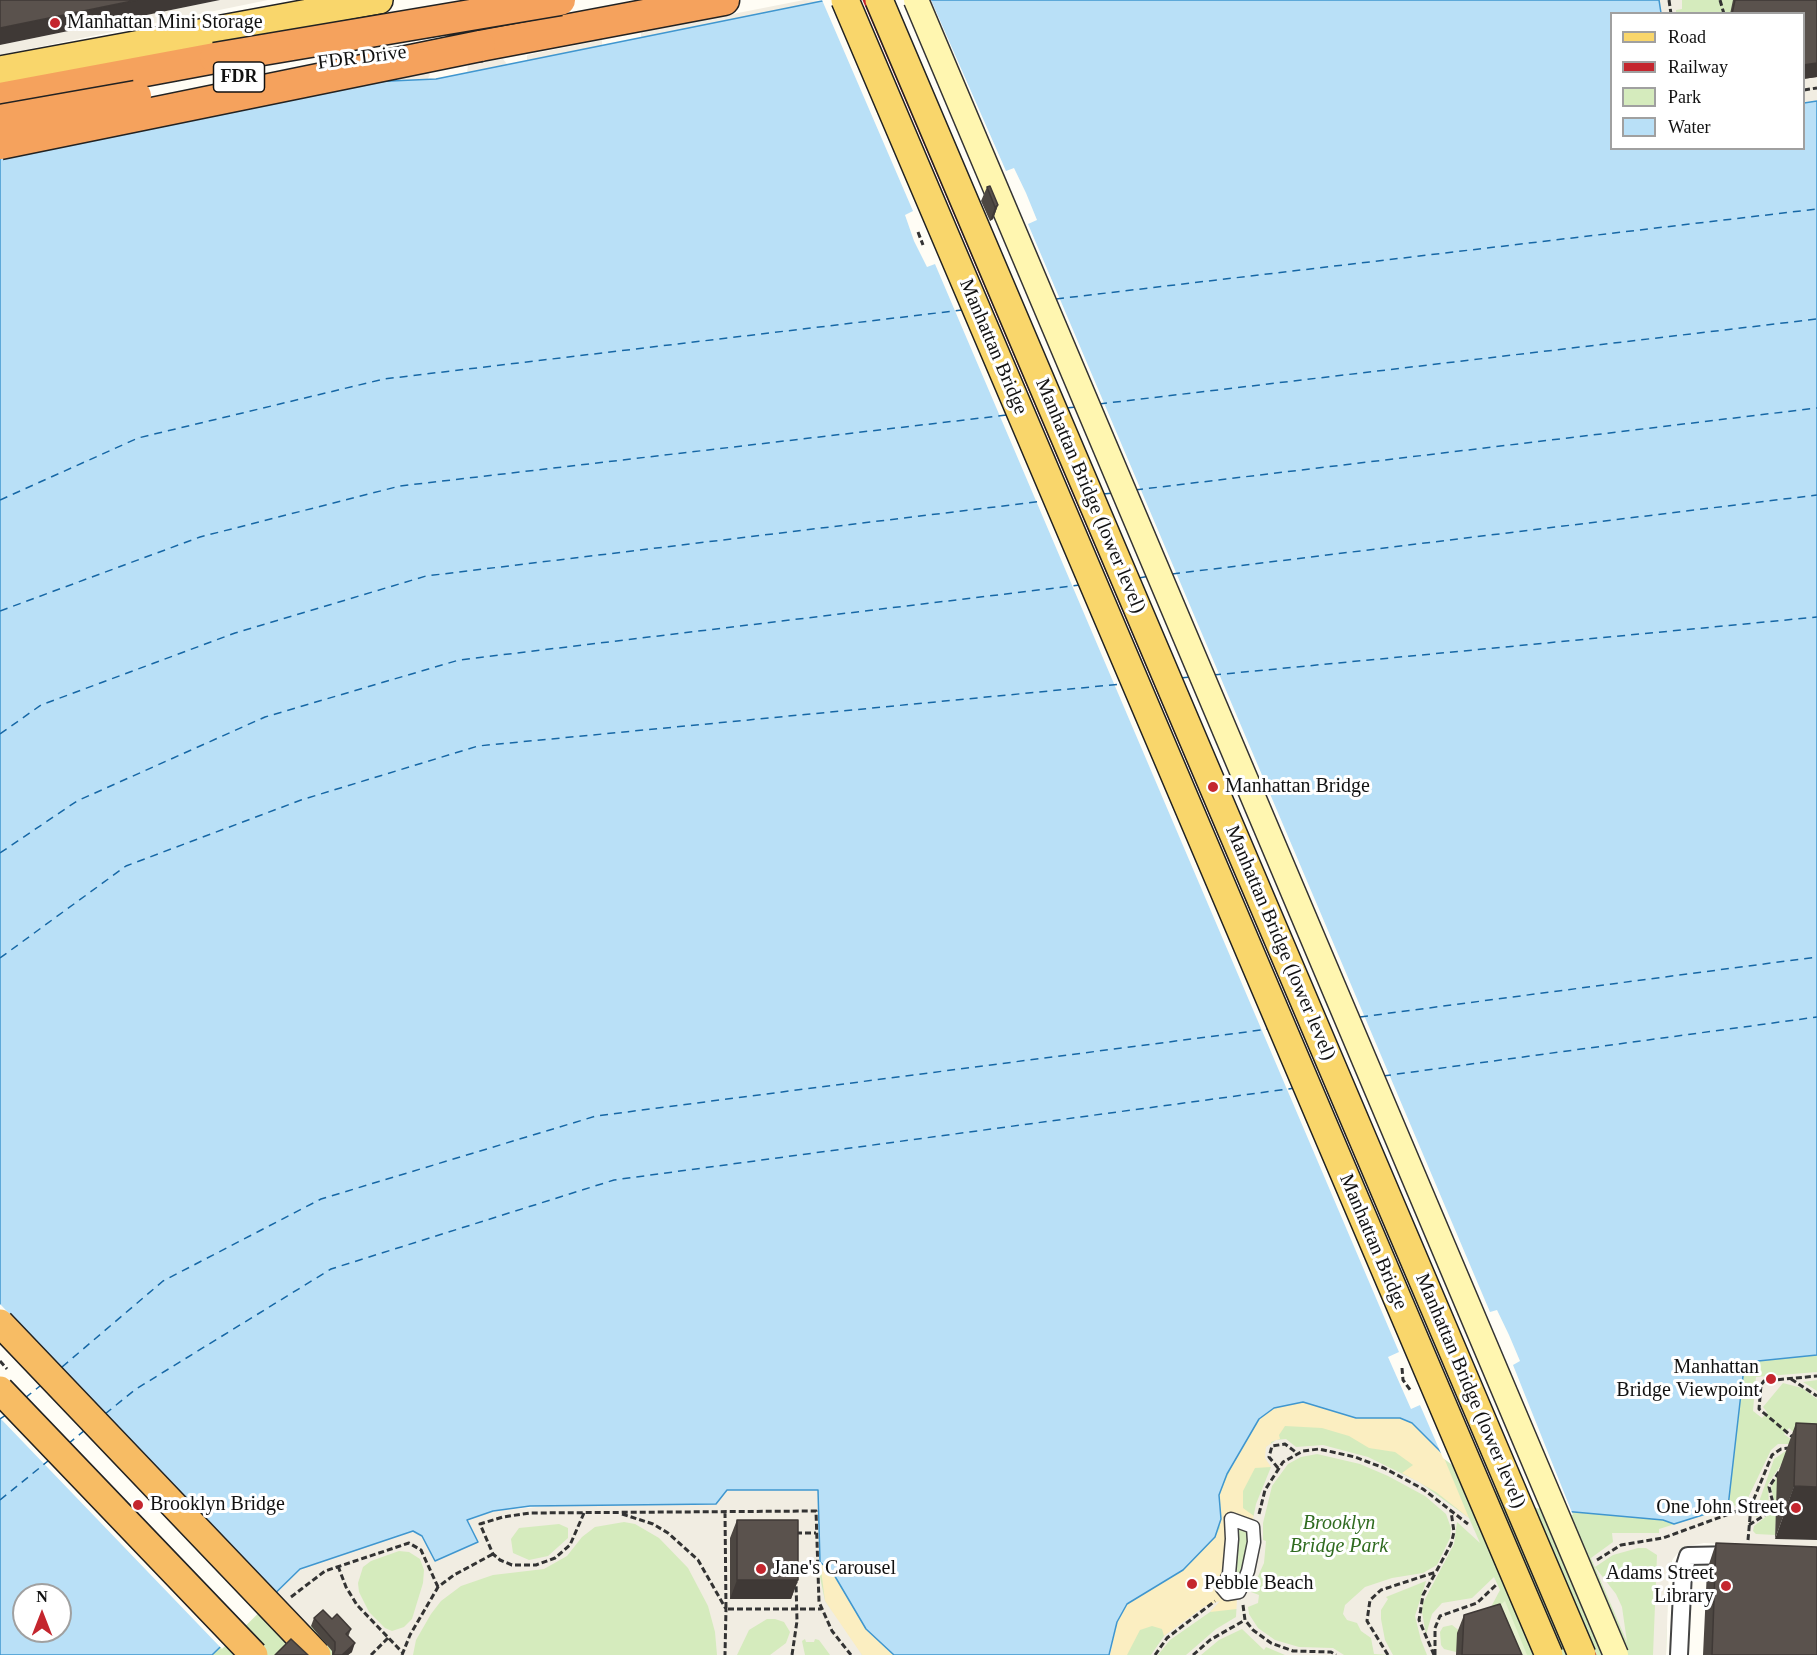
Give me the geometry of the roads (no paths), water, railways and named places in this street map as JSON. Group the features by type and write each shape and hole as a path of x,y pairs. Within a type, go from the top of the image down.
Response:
{"highway":[{"name":"FDR Drive","path":"0,98 369,31 560,0"},
{"name":"FDR Drive","path":"0,120 331,60 480,46 724,0"},
{"path":"0,144 480,46"},
{"path":"0,1323 317,1655"},
{"path":"0,1390 254,1655"}],"main road":[{"path":"0,70 377,0"},
{"name":"Manhattan Bridge","path":"845,0 1549,1655"},
{"name":"Manhattan Bridge (lower level)","path":"879,0 1582,1655"},
{"path":"916,0 1616,1655"}],"street":[{"path":"1231,1519 1253,1527 1254,1542 1248,1571 1239,1592 1227,1594 1222,1591 1229,1574 1231,1519"},
{"path":"1679,1655 1683,1572 1688,1556 1749,1548"}],"water":[{"path":"827,0 1659,0 1661,12 1610,12 1610,150 1805,150 1805,103 1817,101 1817,1355 1758,1361 1747,1367 1743,1376 1728,1507 1674,1524 1663,1520 1563,1511 1442,1453 1412,1423 1400,1418 1356,1418 1303,1402 1274,1408 1259,1419 1227,1474 1219,1495 1221,1519 1215,1537 1183,1570 1127,1604 1117,1622 1109,1655 894,1655 866,1629 833,1573 820,1562 818,1490 727,1490 716,1504 530,1506 493,1511 467,1520 478,1542 435,1561 422,1536 413,1531 300,1569 212,1655 0,1655 0,157 368,82 436,79"}],"railway":[{"path":"853,0 1557,1655"},
{"path":"865,0 1569,1655"},
{"path":"891,0 1594,1655"},
{"path":"908,0 1607,1655"}],"place":[{"name":"Manhattan Mini Storage","path":"55,23"},
{"name":"Manhattan Bridge","path":"1213,787"},
{"name":"Manhattan Bridge Viewpoint","path":"1771,1379"},
{"name":"Brooklyn Bridge","path":"138,1505"},
{"name":"One John Street","path":"1796,1508"},
{"name":"Jane's Carousel","path":"761,1569"},
{"name":"Pebble Beach","path":"1192,1584"},
{"name":"Adams Street Library","path":"1726,1586"}],"park label":[{"name":"Brooklyn Bridge Park","path":"1339,1536"}]}
